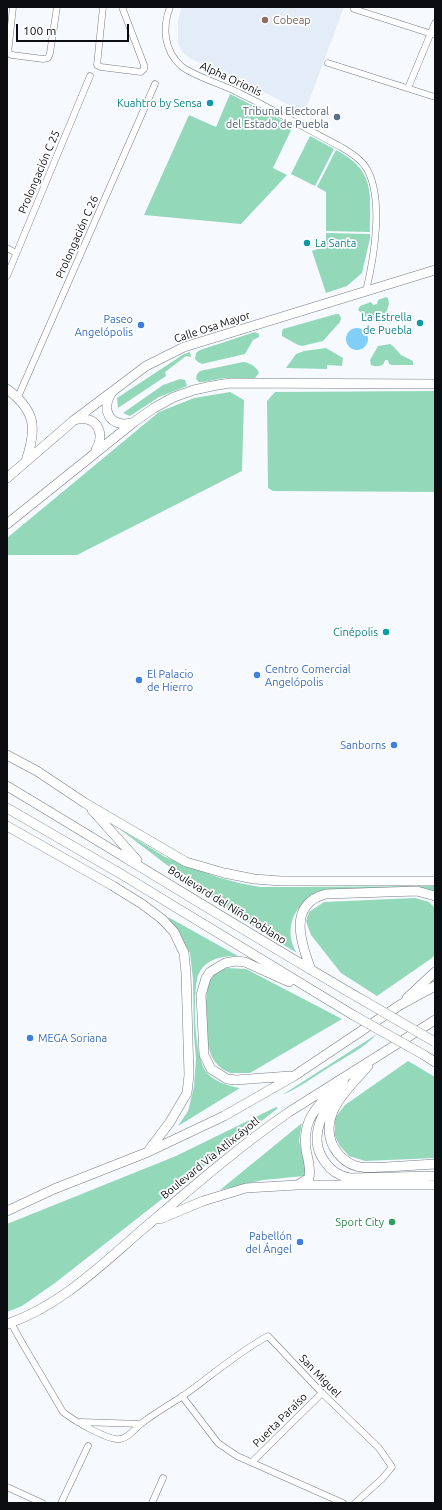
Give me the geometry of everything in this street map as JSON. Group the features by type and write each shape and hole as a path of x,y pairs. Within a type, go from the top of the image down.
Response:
{"main road":[{"name":"Calle Osa Mayor","path":"7,478 73,421 146,366 184,347 435,270"},
{"path":"9,520 134,422 154,408 194,390 230,383 435,384"},
{"path":"7,389 18,398 30,413 33,426 32,444 26,463"},
{"path":"114,390 106,404 108,415 113,421 120,424 134,422"},
{"path":"73,421 86,419 97,426 101,437 96,452"},
{"path":"7,754 85,803 186,862 224,874 254,879 281,881 435,881"},
{"name":"Boulevard del Niño Poblano","path":"7,786 145,868 311,970 435,1042"},
{"path":"85,803 145,868"},
{"path":"7,808 121,874 353,1015 435,1062"},
{"path":"7,826 142,904 162,919 174,932 184,953 186,973 188,1059 187,1093 170,1122 148,1152 54,1189 7,1211"},
{"path":"7,836 22,835"},
{"path":"311,970 304,950 300,927 303,912 309,901 317,896 326,894 417,891 435,896"},
{"path":"294,1076 236,1080 227,1079 211,1069 204,1055 201,995 206,978 210,972 225,963 236,961 245,962 326,998"},
{"path":"400,1005 435,971"},
{"name":"Boulevard Vía Atlixcáyotl","path":"148,1152 224,1116 294,1076 400,1005 435,986"},
{"name":"Boulevard Vía Atlixcáyotl","path":"9,1323 31,1314 64,1295 83,1281 150,1223 267,1127 288,1112 435,1020"},
{"path":"376,1057 338,1100 333,1109 329,1130 335,1150 345,1161 356,1166 368,1167 435,1164"},
{"path":"342,1079 317,1127 316,1136 319,1152 328,1167 342,1177 350,1178 435,1176"},
{"path":"297,1185 309,1178 310,1173 306,1149 307,1125 312,1114 342,1079"},
{"path":"150,1223 203,1201 246,1188 297,1185 435,1185"}],"street":[{"path":"13,7 8,53 12,55 43,59 48,58 50,53 57,7"},
{"path":"104,7 97,64 101,67 141,72 144,69 144,65 122,7"},
{"name":"Alpha Orionis","path":"170,7 167,15 165,31 169,50 182,66 240,94 341,147 353,154 367,169 376,201 374,246 366,291"},
{"path":"354,9 433,34"},
{"path":"408,88 433,34 435,23"},
{"path":"328,63 435,97"},
{"name":"Prolongación C 25","path":"7,276 90,76"},
{"name":"Prolongación C 26","path":"18,398 155,84"},
{"path":"7,248 16,252"},
{"name":"San Miguel","path":"9,1323 63,1412 105,1436 121,1440 128,1437 141,1424 237,1356 268,1336 322,1393 380,1448 392,1467 382,1479 355,1503"},
{"name":"Puerta Paraíso","path":"252,1462 322,1393"},
{"path":"182,1396 218,1443 237,1456 343,1503"},
{"path":"79,1422 141,1424"},
{"path":"61,1503 88,1446"},
{"path":"152,1503 163,1478"},
{"path":"7,1487 42,1503"}],"shaded area":[{"path":"182,7 344,7 306,109 302,107 300,111 237,78 191,59 182,52 178,42 178,20"}],"green space":[{"path":"230,94 293,126 273,168 287,175 241,224 144,215 189,115 216,127"},
{"path":"310,136 334,149 315,186 291,174"},
{"path":"336,150 358,166 368,184 370,194 370,232 326,231 326,192 317,187"},
{"path":"326,233 370,234 370,238 362,273 347,286 326,293 312,251 326,246"},
{"path":"386,297 388,298 389,304 385,317 373,321 358,310 360,306 371,302 373,305 377,304 378,300"},
{"path":"339,314 341,318 340,322 323,341 302,346 282,336 283,329"},
{"path":"255,332 259,334 259,337 253,340 245,354 202,364 195,359 196,353 200,350"},
{"path":"390,344 401,355 413,361 413,365 392,365 389,364 388,360 385,360 380,366 371,365 370,360 378,346"},
{"path":"326,348 343,358 342,366 327,365 327,369 286,368 296,354 304,351"},
{"path":"190,352 191,357 186,356 165,372 166,376 118,408 117,398 184,354"},
{"path":"243,362 255,367 259,373 255,378 225,378 203,382 199,382 196,379 197,374 200,371"},
{"path":"180,379 185,380 187,386 159,397 130,416 123,413 163,385"},
{"path":"435,391 435,492 273,491 268,488 267,401 275,392"},
{"path":"230,392 244,400 242,471 77,555 7,555 7,538 159,412 194,398"},
{"path":"117,827 165,857 217,877 239,883 260,887 435,886 435,892 424,888 333,889 322,891 303,903 292,921 292,942 297,953 227,909"},
{"path":"415,898 429,902 435,908 435,954 432,958 377,996 341,973 311,935 306,921 309,912 324,902"},
{"path":"168,917 238,956 216,959 204,966 197,978 195,1014 199,1055 207,1073 218,1081 240,1088 178,1126 188,1111 194,1087 196,1058 193,979 190,953"},
{"path":"227,968 246,969 342,1019 250,1073 230,1073 222,1069 211,1055 208,1045 206,1002 207,988 211,975"},
{"path":"377,1034 354,1052 300,1086 282,1095"},
{"path":"408,1061 435,1077 435,1158 365,1161 349,1156 340,1146 335,1136 335,1118 345,1105"},
{"path":"276,1107 278,1108 55,1283 22,1306 7,1312 7,1224 176,1156"},
{"path":"302,1123 299,1141 307,1172 304,1176 263,1180 220,1190"}],"water":[{"path":"357,328 365,331 368,339 365,347 357,350 349,347 346,339 349,331"}],"place":[{"name":"Cobeap","path":"265,20"},
{"name":"Kuahtro by Sensa","path":"210,103"},
{"name":"Tribunal Electoral del Estado de Puebla","path":"337,117"},
{"name":"La Santa","path":"307,243"},
{"name":"La Estrella de Puebla","path":"420,323"},
{"name":"Paseo Angelópolis","path":"141,325"},
{"name":"Cinépolis","path":"386,632"},
{"name":"Centro Comercial Angelópolis","path":"257,675"},
{"name":"El Palacio de Hierro","path":"139,680"},
{"name":"Sanborns","path":"394,745"},
{"name":"MEGA Soriana","path":"30,1038"},
{"name":"Sport City","path":"392,1222"},
{"name":"Pabellón del Ángel","path":"300,1242"}]}
